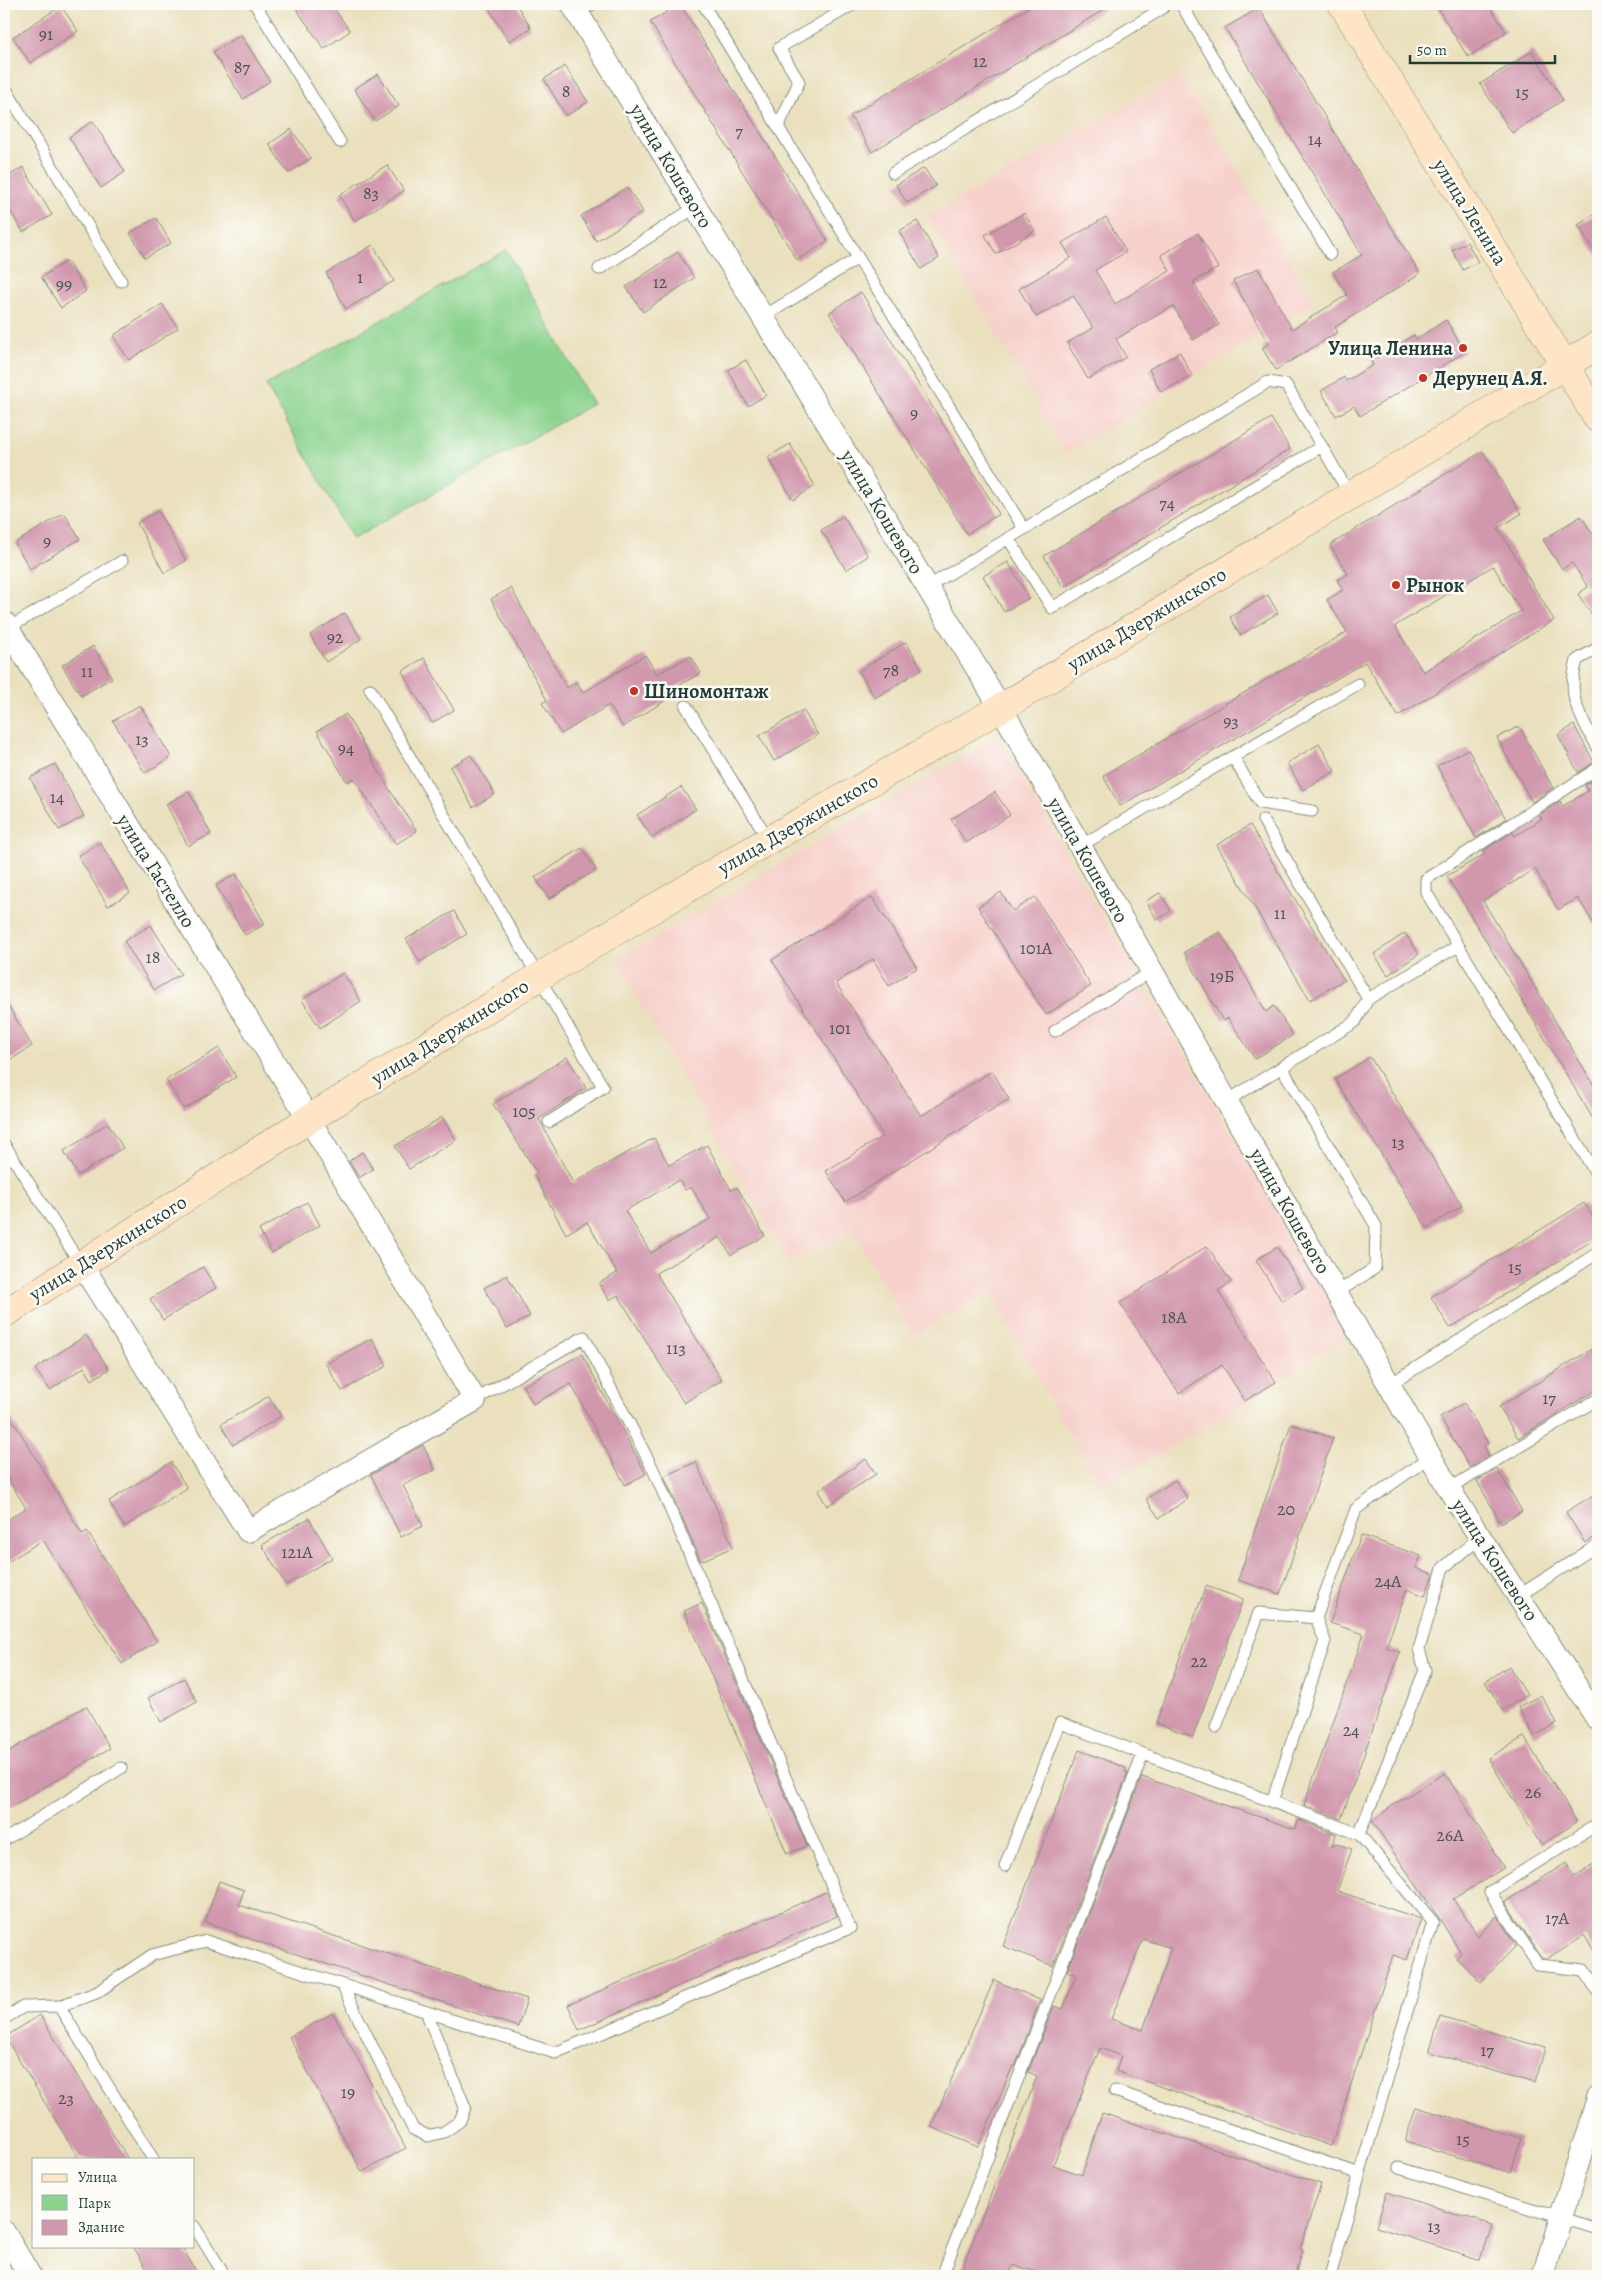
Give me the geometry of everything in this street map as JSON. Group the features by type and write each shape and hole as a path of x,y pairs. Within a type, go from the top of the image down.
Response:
{"street":[{"name":"улица Ленина","path":"1342,4 1598,419"},
{"name":"улица Кошевого","path":"580,6 696,207 1001,708 1449,1489 1598,1720"},
{"name":"улица Дзержинского","path":"4,1314 540,976 769,840 1001,708 1598,345"},
{"name":"улица Гастелло","path":"5,627 309,1120 474,1400"},
{"path":"82,1265 248,1531 474,1400"},
{"path":"1544,2276 1598,2098"},
{"path":"4,2232 30,2276"}],"lane":[{"path":"256,4 340,142"},
{"path":"703,4 1024,528"},
{"path":"778,127 799,82 779,48 854,4"},
{"path":"1181,4 1330,254"},
{"path":"893,173 1165,5"},
{"path":"4,86 121,281"},
{"path":"599,269 696,207"},
{"path":"763,317 858,258"},
{"path":"928,587 1268,382 1286,385 1350,496"},
{"path":"1008,538 1052,608 1322,446"},
{"path":"5,627 122,561"},
{"path":"1598,648 1577,660 1572,679 1575,705 1598,748"},
{"path":"1080,846 1358,684"},
{"path":"370,688 540,976 603,1088 549,1122"},
{"path":"686,706 769,840"},
{"path":"1233,757 1260,803 1312,811"},
{"path":"1598,768 1426,879 1426,892 1598,1177"},
{"path":"1263,820 1368,999"},
{"path":"1227,1101 1355,1022 1368,999 1458,946"},
{"path":"1055,1031 1152,971"},
{"path":"1282,1068 1376,1226 1375,1268 1336,1293"},
{"path":"4,1144 82,1265"},
{"path":"1389,1385 1598,1253"},
{"path":"4,2019 23,2007 59,2006 96,1993 152,1955 206,1941 555,2053 850,1928 653,1469 584,1337 474,1400"},
{"path":"1449,1489 1598,1398"},
{"path":"1272,1802 1325,1642 1316,1618 1356,1509 1430,1457"},
{"path":"1359,1834 1425,1670 1419,1649 1443,1568 1480,1537"},
{"path":"1518,1596 1598,1545"},
{"path":"1216,1728 1260,1613 1316,1618"},
{"path":"1005,1866 1060,1723 1359,1834 1433,1922 1330,2276"},
{"path":"942,2276 1143,1754"},
{"path":"4,1840 121,1768"},
{"path":"1598,1824 1490,1892 1538,1965 1584,1970 1598,1992"},
{"path":"342,1985 413,2129 428,2136 444,2132 460,2121 465,2107 426,2012"},
{"path":"59,2006 152,2158"},
{"path":"1115,2091 1360,2174"},
{"path":"1399,2168 1598,2228"},
{"path":"195,2228 225,2276"}],"shaded area":[{"path":"1181,75 1314,303 1066,454 927,216"},
{"path":"997,737 1350,1334 1232,1412 1099,1487 989,1291 913,1336 853,1231 788,1262 616,960"}],"green space":[{"path":"506,250 593,404 353,539 266,385"}],"building":[{"path":"293,4 331,4 350,31 324,49"},
{"path":"486,4 516,4 531,28 509,41"},
{"path":"680,4 828,241 797,260 650,22"},
{"path":"1034,4 1113,4 872,152 850,116"},
{"path":"1435,4 1488,4 1506,32 1468,57"},
{"path":"61,6 78,31 30,63 13,37"},
{"path":"1259,8 1420,274 1335,327 1338,332 1276,370 1262,348 1269,344 1233,281 1258,268 1292,329 1347,295 1333,272 1362,255 1225,28"},
{"path":"241,35 270,81 243,99 213,52"},
{"path":"1532,51 1563,100 1512,133 1480,84"},
{"path":"565,66 588,102 566,116 544,79"},
{"path":"378,74 399,106 375,121 354,89"},
{"path":"93,121 125,172 101,188 69,137"},
{"path":"291,129 311,158 288,173 269,144"},
{"path":"387,165 404,191 355,221 339,195"},
{"path":"23,167 52,215 23,232 4,200 4,179"},
{"path":"924,168 936,186 907,203 896,185"},
{"path":"627,187 643,212 596,241 581,216"},
{"path":"1598,212 1598,257 1578,225"},
{"path":"1024,213 1035,231 996,254 985,235"},
{"path":"1106,217 1126,252 1095,270 1115,304 1170,271 1161,255 1198,233 1218,268 1193,282 1219,325 1193,340 1173,306 1116,339 1126,357 1088,379 1067,343 1093,328 1073,295 1036,317 1019,289 1071,258 1062,243"},
{"path":"156,218 171,243 145,258 130,233"},
{"path":"917,221 939,258 921,269 899,231"},
{"path":"1467,242 1478,262 1463,270 1452,250"},
{"path":"373,245 394,281 346,309 326,273"},
{"path":"678,252 694,278 643,312 626,287"},
{"path":"67,261 86,291 61,308 41,277"},
{"path":"861,292 999,514 967,534 829,313"},
{"path":"162,304 178,328 129,360 113,336"},
{"path":"1446,320 1465,352 1360,416 1354,406 1336,416 1321,391 1344,377 1346,381 1373,365 1371,361 1414,335 1416,339"},
{"path":"1180,352 1192,376 1161,392 1149,369"},
{"path":"746,360 766,395 748,406 728,370"},
{"path":"1271,418 1290,449 1063,587 1044,556"},
{"path":"790,444 815,486 793,500 768,457"},
{"name":"Рынок","path":"1483,451 1521,514 1498,528 1554,620 1398,716 1365,662 1120,806 1103,776 1347,632 1327,600 1343,590 1337,580 1348,574 1330,545","holes":["1493,566 1521,611 1423,672 1395,626"]},
{"path":"158,511 186,561 164,573 137,523"},
{"path":"64,513 80,539 30,569 15,543"},
{"path":"843,516 868,556 846,570 821,530"},
{"path":"1581,516 1598,542 1598,625 1578,594 1588,587 1572,563 1562,569 1543,540"},
{"path":"1008,562 1029,598 1004,612 983,576"},
{"path":"511,588 567,688 576,682 583,693 645,655 657,674 691,656 701,673 667,692 671,697 623,727 609,705 561,734 542,703 547,700 491,599"},
{"path":"1268,595 1278,613 1240,635 1230,617"},
{"path":"345,613 361,639 326,662 310,635"},
{"path":"906,642 922,669 875,698 859,671"},
{"path":"93,646 112,678 81,696 62,665"},
{"path":"424,658 454,710 432,723 402,671"},
{"path":"140,705 171,757 145,773 113,721"},
{"path":"803,710 818,735 774,761 759,736"},
{"path":"346,714 389,789 417,831 396,844 354,778 347,782 317,731"},
{"path":"1574,725 1594,762 1578,772 1558,735"},
{"path":"1519,726 1553,788 1532,802 1497,738"},
{"path":"1319,744 1335,771 1303,790 1287,763"},
{"path":"1468,749 1506,819 1476,838 1437,766"},
{"path":"471,755 495,794 473,807 450,767"},
{"path":"55,764 84,816 59,830 30,778"},
{"path":"1598,777 1598,931 1578,898 1558,910 1535,869 1483,901 1598,1092 1598,1127 1447,876 1485,854 1483,851 1513,832 1515,836 1542,819 1539,815 1560,801 1563,806 1588,791 1585,785"},
{"path":"681,787 696,809 652,838 637,815"},
{"path":"189,792 211,834 188,846 166,804"},
{"path":"995,792 1010,815 966,843 951,819"},
{"path":"1250,825 1344,980 1310,1000 1217,845"},
{"path":"100,842 130,893 108,906 78,856"},
{"path":"582,848 596,870 549,899 535,877"},
{"path":"236,874 265,924 245,935 216,886"},
{"path":"1001,892 1013,911 1035,897 1091,986 1046,1015 978,907"},
{"path":"1160,893 1171,911 1157,920 1146,901"},
{"path":"872,897 917,968 889,986 873,959 836,983 921,1116 992,1071 1009,1099 845,1202 826,1171 883,1136 772,960"},
{"path":"454,911 467,934 420,962 406,939"},
{"path":"151,925 181,974 154,990 124,941"},
{"path":"1220,932 1266,1012 1274,1006 1293,1035 1255,1059 1228,1018 1223,1021 1184,952"},
{"path":"1405,933 1419,954 1388,975 1374,954"},
{"path":"343,973 361,1001 320,1028 302,1000"},
{"path":"4,999 32,1046 4,1064"},
{"path":"219,1048 236,1077 184,1109 166,1080"},
{"path":"567,1057 586,1088 539,1119 573,1183 654,1138 669,1165 707,1145 731,1190 737,1187 765,1236 731,1255 720,1237 656,1273 722,1380 684,1403 618,1295 609,1300 599,1283 617,1273 587,1222 566,1234 534,1175 537,1173 493,1104","holes":["679,1180 685,1190 691,1187 710,1219 651,1253 625,1211"]},
{"path":"1370,1057 1462,1206 1427,1228 1335,1079"},
{"path":"442,1117 456,1140 409,1169 395,1146"},
{"path":"108,1123 123,1148 78,1175 64,1151"},
{"path":"362,1152 373,1169 359,1178 349,1161"},
{"path":"307,1202 320,1225 272,1253 259,1230"},
{"path":"1584,1203 1598,1226 1598,1237 1450,1328 1431,1297"},
{"path":"1207,1246 1231,1282 1218,1291 1276,1382 1245,1401 1222,1365 1179,1393 1120,1303"},
{"path":"1277,1247 1303,1288 1282,1301 1256,1260"},
{"path":"203,1267 216,1288 163,1320 150,1299"},
{"path":"507,1275 530,1316 507,1329 484,1288"},
{"path":"86,1335 109,1369 92,1380 84,1367 50,1390 35,1369"},
{"path":"372,1338 387,1366 342,1391 326,1364"},
{"path":"1598,1345 1598,1389 1518,1438 1499,1407"},
{"path":"582,1354 646,1474 625,1485 571,1384 533,1404 523,1386"},
{"path":"269,1396 281,1416 233,1445 221,1424"},
{"path":"1464,1403 1488,1444 1484,1446 1489,1456 1470,1468 1440,1417"},
{"path":"4,1406 82,1534 87,1531 157,1641 122,1664 43,1540 4,1564 4,1522 26,1508 4,1472"},
{"path":"1291,1424 1333,1438 1280,1594 1238,1580"},
{"path":"423,1445 435,1470 403,1485 423,1526 401,1537 371,1475"},
{"path":"866,1459 876,1474 827,1506 818,1491"},
{"path":"171,1462 187,1488 124,1527 109,1501"},
{"path":"696,1462 733,1547 701,1561 664,1476"},
{"path":"1497,1469 1522,1511 1501,1523 1477,1481"},
{"path":"1175,1480 1188,1499 1159,1518 1146,1499"},
{"path":"1598,1492 1598,1534 1585,1543 1566,1512"},
{"path":"309,1518 332,1558 286,1585 262,1545"},
{"path":"1361,1535 1421,1556 1416,1568 1433,1574 1425,1596 1407,1589 1386,1647 1400,1652 1341,1819 1304,1805 1364,1634 1330,1623"},
{"path":"1206,1586 1243,1599 1193,1737 1156,1723"},
{"path":"702,1603 807,1846 787,1854 684,1611"},
{"path":"1509,1666 1527,1695 1503,1710 1485,1682"},
{"path":"184,1678 197,1702 161,1722 148,1698"},
{"path":"1541,1695 1557,1723 1534,1736 1518,1707"},
{"path":"86,1706 110,1748 4,1811 4,1754"},
{"path":"1524,1737 1577,1822 1541,1845 1488,1758"},
{"path":"1079,1750 1126,1768 1125,1772 1128,1773 1053,1966 1003,1946"},
{"path":"1445,1773 1504,1868 1453,1899 1478,1936 1497,1916 1516,1946 1481,1982 1456,1958 1461,1953 1372,1821 1396,1803"},
{"path":"1142,1777 1295,1829 1299,1820 1336,1834 1332,1847 1337,1844 1352,1849 1337,1891 1421,1919 1407,1960 1393,1955 1331,2146 1116,2071 1121,2056 1100,2048 1053,2165 1082,2175 1102,2113 1321,2184 1300,2249 1303,2250 1294,2276 1051,2276 1013,2265 1008,2276 959,2276 1037,2076 1028,2072 1054,2006 1063,2009 1076,1975 1067,1971","holes":["1143,1939 1171,1948 1143,2030 1111,2019"]},
{"path":"1598,1861 1598,1957 1584,1935 1548,1958 1542,1958 1505,1902 1566,1863 1574,1877"},
{"path":"219,1881 244,1890 239,1905 527,1999 518,2027 235,1934 205,1922"},
{"path":"826,1892 837,1916 579,2030 568,2005"},
{"path":"994,1980 1040,2000 1015,2067 1013,2066 978,2147 931,2127"},
{"path":"333,2013 406,2148 362,2172 289,2037"},
{"path":"40,2015 127,2158 78,2158 5,2037"},
{"path":"1440,2017 1545,2048 1535,2083 1429,2052"},
{"path":"1416,2107 1521,2138 1511,2173 1405,2141"},
{"path":"1387,2192 1492,2225 1481,2260 1376,2227"},
{"path":"134,2248 182,2248 199,2276 151,2276"}],"place":[{"name":"Улица Ленина","path":"1463,348"},
{"name":"Дерунец А.Я.","path":"1423,378"},
{"name":"Рынок","path":"1396,585"},
{"name":"Шиномонтаж","path":"634,691"}]}
